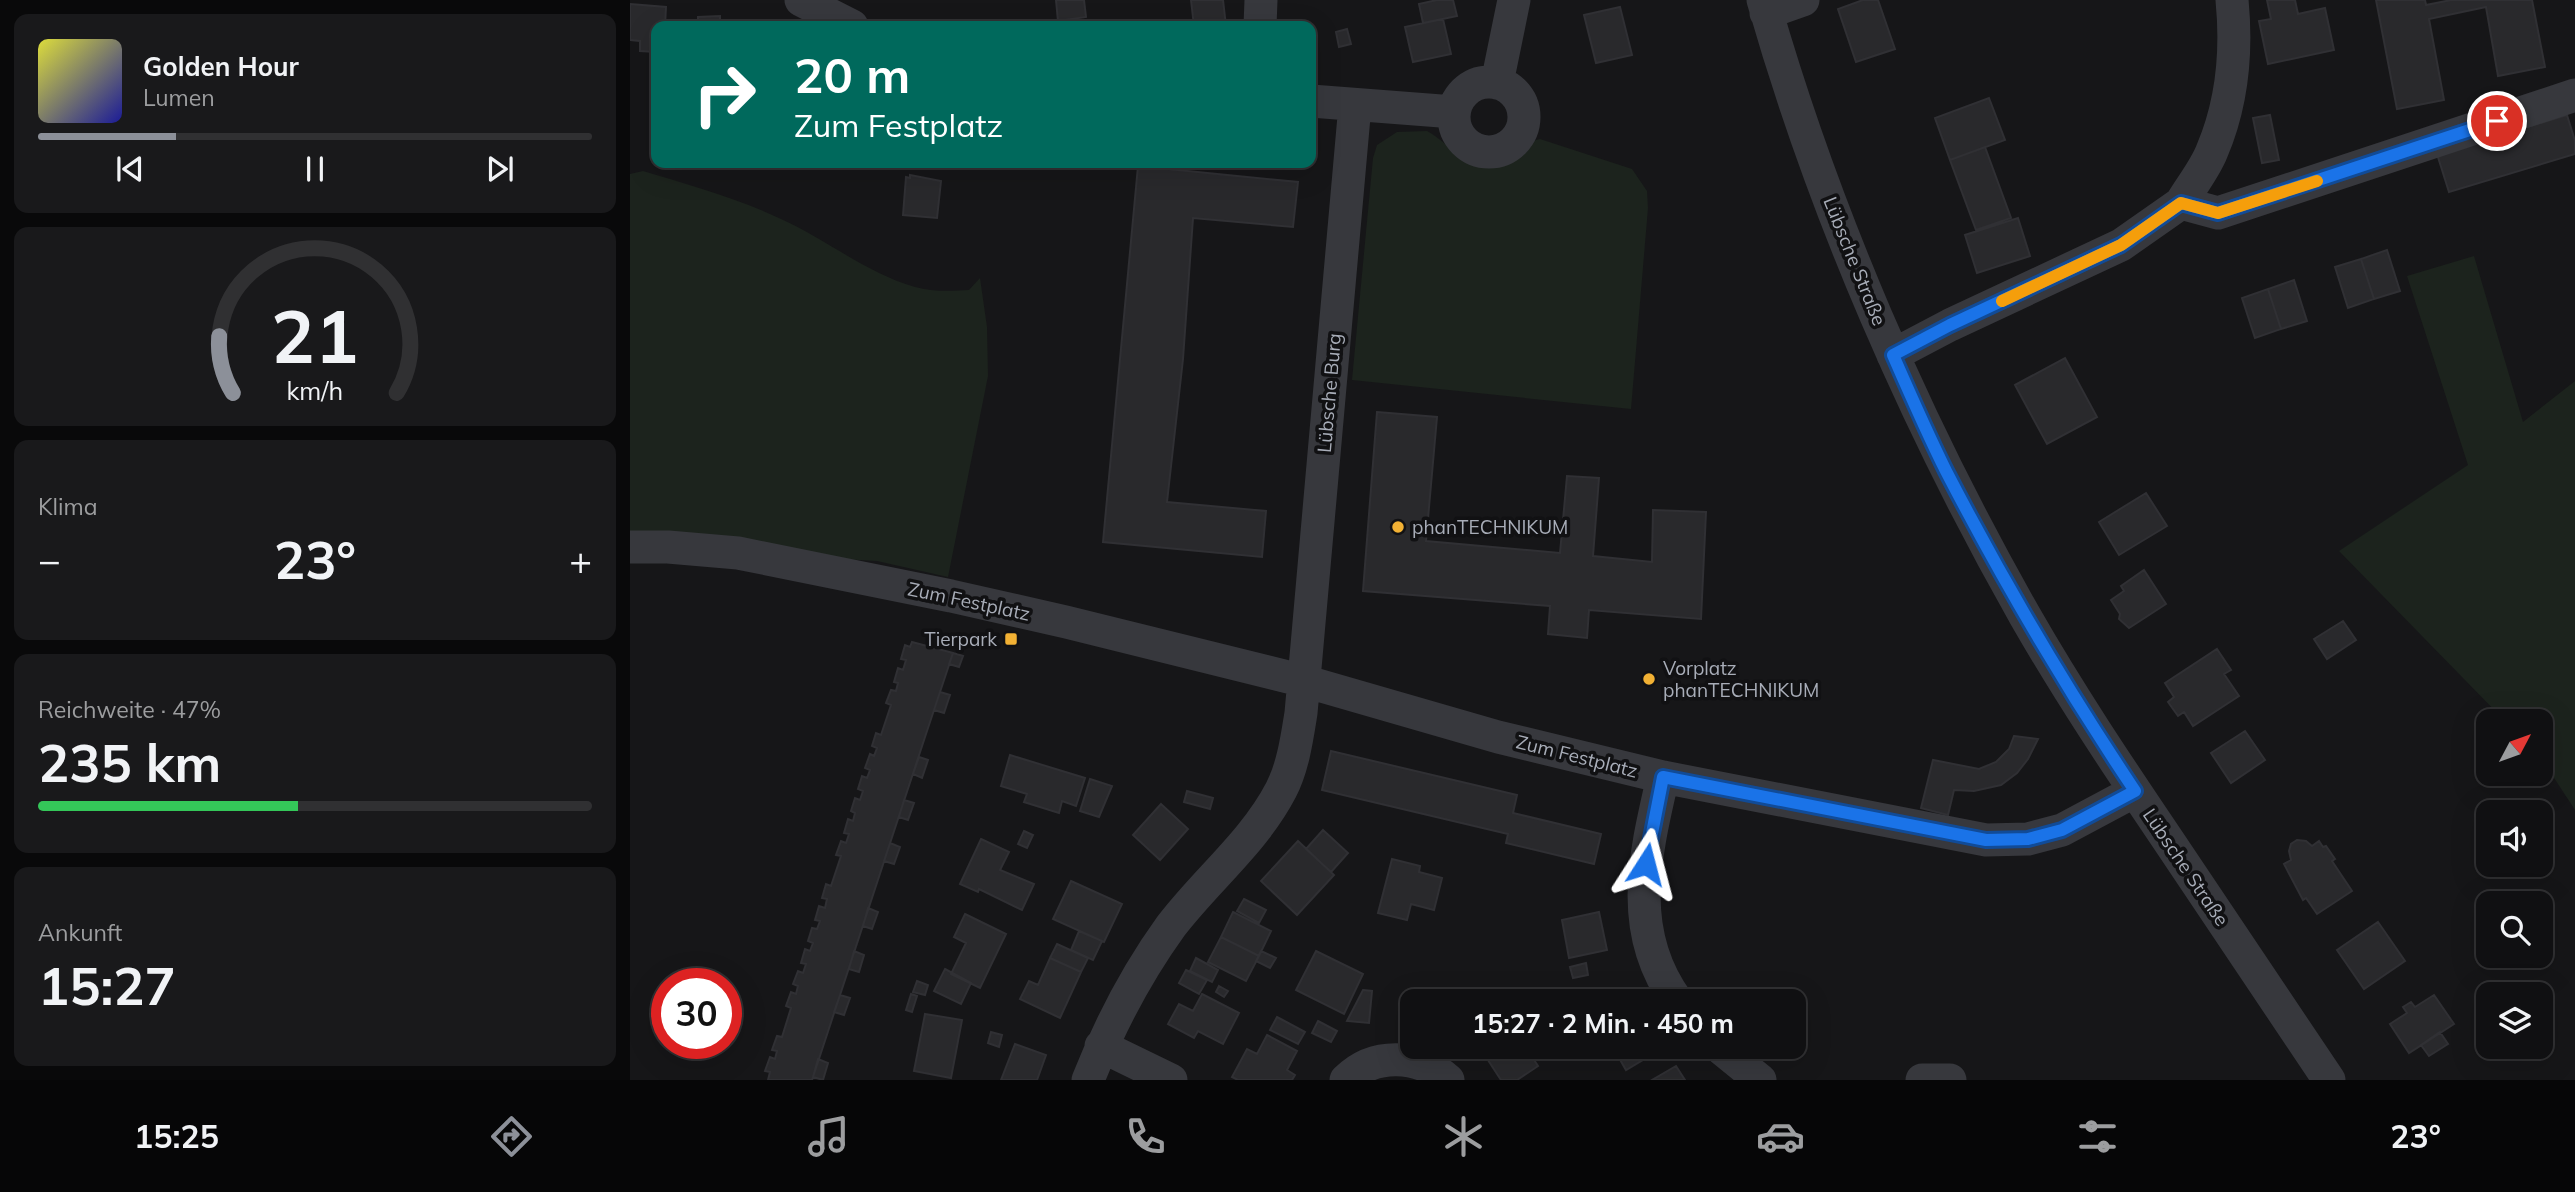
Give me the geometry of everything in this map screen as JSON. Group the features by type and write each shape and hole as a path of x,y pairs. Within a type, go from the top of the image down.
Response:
{"street":[{"path":"801,0 842,21"},
{"path":"1260,21 1261,0"},
{"path":"1497,83 1514,0"},
{"path":"1765,6 1803,0"},
{"path":"1893,355 1950,325 2121,245 2181,203 2212,152 2231,85 2234,45 2232,0"},
{"name":"Lübsche Straße","path":"1765,6 1791,93 1822,178 1893,355 1945,469 2026,617 2093,728 2329,1080"},
{"path":"1484,82 1497,83 1515,94 1523,115 1520,133 1504,148 1483,151 1473,148 1458,133 1454,111 1462,94 1472,86 1484,82"},
{"path":"2181,203 2218,213 2575,95"},
{"path":"1316,101 1454,111"},
{"name":"Lübsche Burg","path":"1304,681 1355,105"},
{"name":"Zum Festplatz","path":"630,547 668,547 738,553 1066,622 1304,681 1498,737 1663,777 1986,840 2028,839 2062,830 2135,791"},
{"path":"1088,1080 1101,1046 1172,925 1261,821 1282,787 1298,730 1304,681"},
{"path":"1663,777 1642,891 1651,953 1668,989"},
{"path":"1101,1046 1171,1080"},
{"path":"1346,1080 1364,1066 1390,1059 1423,1064 1448,1080"},
{"path":"1734,1059 1760,1080"},
{"path":"1922,1080 1950,1080"}],"shaded area":[{"path":"1427,131 1477,166 1500,166 1515,159 1532,142 1540,139 1632,169 1647,191 1648,208 1631,409 1352,380 1373,158 1377,145 1397,132"},
{"path":"643,171 764,211 798,227 863,265 915,287 949,291 969,290 980,278 987,327 988,376 948,577 877,561 630,547 630,174"},
{"path":"2474,256 2523,422 2575,381 2575,810 2553,776 2553,709 2493,709 2339,551 2468,465 2407,276"}],"building":[{"path":"1056,0 1084,0 1086,17 1058,21"},
{"path":"1191,0 1223,0 1225,21 1193,21"},
{"path":"1453,0 1457,16 1423,23 1419,4"},
{"path":"1863,0 1878,0 1895,49 1856,62 1838,9"},
{"path":"2267,0 2295,0 2298,14 2325,8 2334,50 2268,64 2259,21 2271,19"},
{"path":"2376,0 2425,0 2426,5 2451,0 2532,0 2545,67 2498,76 2486,7 2429,19 2444,100 2397,109"},
{"path":"630,4 666,7 665,21 651,21 651,52 640,51 640,41 630,40"},
{"path":"1620,7 1632,55 1596,63 1584,15"},
{"path":"720,16 720,21 698,21 698,17"},
{"path":"1443,19 1451,54 1413,62 1405,27"},
{"path":"1347,29 1351,44 1339,47 1336,32"},
{"path":"1989,98 2005,140 1950,160 1935,118"},
{"path":"2270,115 2279,160 2262,163 2253,118"},
{"path":"2567,115 2575,141 2575,154 2449,192 2437,154"},
{"path":"1985,147 2011,218 1976,230 1950,160"},
{"path":"1138,168 1298,182 1293,227 1193,218 1183,359 1167,502 1266,511 1262,557 1103,542"},
{"path":"910,175 941,181 937,218 903,215 906,177 910,178"},
{"path":"2018,218 2030,256 1977,273 1965,235"},
{"path":"2387,250 2400,291 2374,299 2361,259"},
{"path":"2361,259 2374,299 2348,308 2335,267"},
{"path":"2294,280 2307,321 2281,329 2268,289"},
{"path":"2268,289 2281,329 2255,338 2242,298"},
{"path":"2065,358 2097,417 2047,444 2015,385"},
{"name":"phanTECHNIKUM","path":"1377,412 1437,417 1426,541 1560,553 1567,476 1599,478 1593,556 1652,562 1653,510 1706,512 1701,619 1589,610 1587,638 1548,634 1550,606 1363,591"},
{"path":"2146,493 2167,526 2119,555 2099,522"},
{"path":"2144,570 2166,604 2129,628 2119,619 2120,614 2111,600 2124,591 2121,586"},
{"path":"2343,621 2356,640 2327,659 2314,639"},
{"path":"912,642 953,653 812,1080 768,1080 770,1072 765,1071 770,1057 775,1059 777,1051 772,1050 777,1036 782,1037 791,1008 786,1006 791,992 796,994 798,986 793,984 798,971 803,973 806,964 801,963 805,949 810,951 813,943 808,941 812,928 817,929 820,921 815,920 819,906 825,908 827,899 822,898 826,884 831,886 841,856 836,855 841,841 846,843 849,834 844,833 848,819 853,821 855,813 851,811 855,798 860,800 863,791 858,789 862,776 867,778 870,770 865,768 870,754 874,756 877,748 872,746 876,733 881,735 891,705 886,703 891,690 896,691 898,683 894,682 898,668 903,670 906,660 901,659 905,645 910,647"},
{"path":"2217,649 2231,670 2224,674 2239,696 2193,726 2184,712 2178,716 2168,702 2174,697 2165,683"},
{"path":"953,653 963,656 959,667 949,664"},
{"path":"940,692 950,695 944,713 934,710"},
{"path":"2245,731 2265,760 2231,783 2211,753"},
{"path":"2014,736 2038,739 2017,773 2001,785 1974,791 1954,790 1948,815 1921,808 1933,760 1979,769 1996,762 2009,749"},
{"path":"1331,751 1517,795 1513,813 1601,834 1594,864 1506,843 1508,834 1322,790"},
{"path":"1010,755 1085,778 1076,806 1062,801 1059,813 1024,802 1027,794 1001,786"},
{"path":"919,757 928,760 922,778 913,774"},
{"path":"1090,779 1112,786 1099,817 1080,811"},
{"path":"1187,791 1213,798 1210,809 1184,802"},
{"path":"904,800 914,803 908,820 899,817"},
{"path":"1161,804 1188,829 1160,860 1133,835"},
{"path":"1323,830 1348,853 1331,872 1306,849"},
{"path":"1024,831 1033,835 1027,848 1018,844"},
{"path":"981,839 1009,852 1000,870 1034,884 1022,910 979,889 978,892 960,884"},
{"path":"2297,840 2306,841 2312,846 2319,841 2323,847 2326,846 2335,859 2332,861 2352,891 2317,914 2306,898 2303,900 2284,864 2291,860 2291,844"},
{"path":"1298,841 1334,875 1297,915 1261,881"},
{"path":"890,843 900,847 894,864 884,861"},
{"path":"1392,859 1420,866 1419,872 1442,878 1434,910 1411,904 1407,920 1378,913"},
{"path":"1071,881 1122,904 1104,942 1053,919"},
{"path":"1244,899 1266,910 1259,923 1237,911"},
{"path":"868,908 878,912 872,929 863,926"},
{"path":"1233,912 1271,931 1259,956 1221,937"},
{"path":"1599,912 1607,950 1569,958 1562,920"},
{"path":"965,914 1006,934 980,988 951,974 966,943 954,937"},
{"path":"2378,922 2405,961 2364,989 2337,950"},
{"path":"1079,931 1102,941 1093,960 1071,950"},
{"path":"1221,937 1259,956 1246,981 1208,962"},
{"path":"1057,944 1088,958 1081,972 1050,958"},
{"path":"854,951 864,955 859,972 849,969"},
{"path":"1261,951 1276,958 1270,968 1256,961"},
{"path":"1316,951 1363,974 1344,1014 1296,990"},
{"path":"1050,958 1081,972 1060,1018 1020,999 1029,981 1038,985"},
{"path":"1196,958 1218,970 1212,982 1190,971"},
{"path":"1586,963 1588,975 1573,978 1570,967"},
{"path":"945,969 971,983 961,1004 934,991"},
{"path":"1186,970 1207,980 1199,994 1179,983"},
{"path":"917,981 928,985 925,995 913,992"},
{"path":"1219,986 1228,991 1224,997 1216,992"},
{"path":"1363,990 1372,991 1369,1023 1347,1021"},
{"path":"911,994 917,996 912,1012 906,1010"},
{"path":"1202,994 1239,1013 1223,1044 1198,1031 1194,1038 1168,1024 1179,1004 1193,1011"},
{"path":"840,995 850,998 844,1015 834,1012"},
{"path":"2434,995 2454,1024 2409,1053 2390,1024 2407,1013 2403,1007 2411,1002 2415,1007"},
{"path":"925,1014 962,1020 951,1078 914,1071"},
{"path":"1277,1017 1305,1032 1298,1044 1270,1030"},
{"path":"1318,1021 1337,1031 1331,1042 1312,1033"},
{"path":"991,1032 1002,1035 999,1047 988,1043"},
{"path":"2440,1032 2448,1044 2429,1056 2421,1045"},
{"path":"1267,1035 1297,1051 1287,1070 1295,1075 1292,1080 1238,1080 1232,1077 1247,1049 1257,1054"},
{"path":"1015,1044 1046,1055 1037,1080 1001,1080"},
{"path":"818,1059 828,1063 823,1080 813,1077"},
{"path":"1487,1059 1533,1059 1538,1066 1517,1080 1501,1080"},
{"path":"1620,1059 1645,1059 1626,1070"},
{"path":"1676,1066 1685,1080 1652,1080"}],"slow traffic":[{"path":"2002,301 2121,245 2181,203 2218,213 2317,181"}],"place":[{"name":"phanTECHNIKUM","path":"1398,527"},
{"name":"Tierpark","path":"1011,639"},
{"name":"Vorplatz phanTECHNIKUM","path":"1649,679"}],"route":[{"path":"1646,864 1663,777 1986,840 2028,839 2062,830 2135,791 2093,728 2026,617 1945,469 1893,355 1950,325 2121,245 2181,203 2218,213 2497,121"}]}
